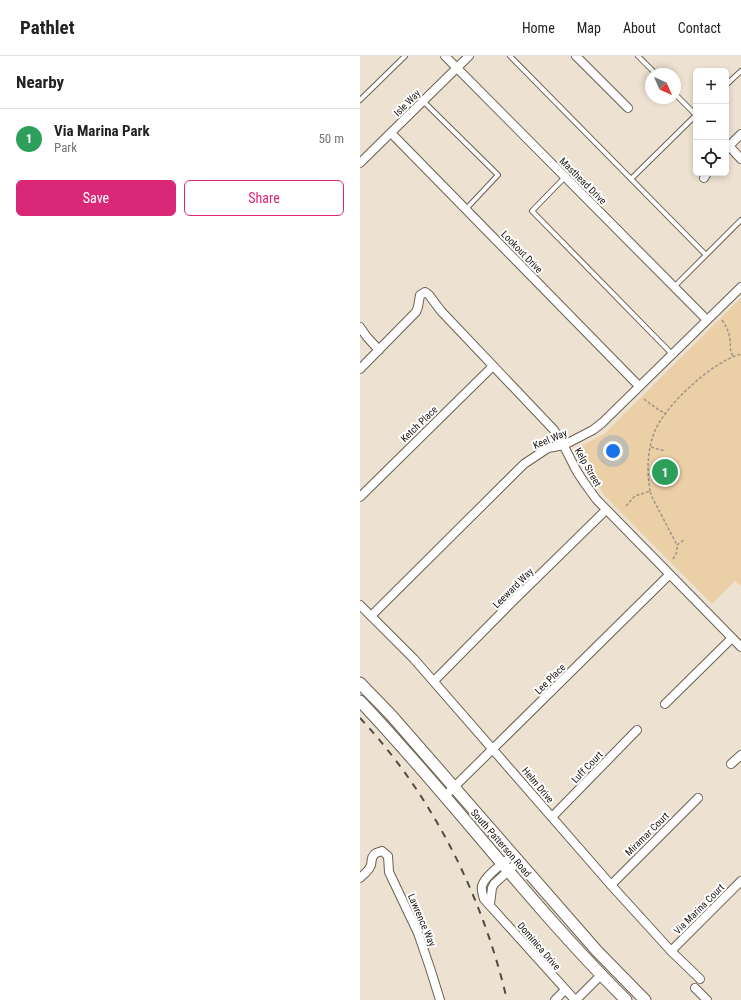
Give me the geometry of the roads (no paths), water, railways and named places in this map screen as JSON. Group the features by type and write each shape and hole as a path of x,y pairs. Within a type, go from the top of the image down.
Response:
{"street":[{"name":"Masthead Drive","path":"445,56 707,320"},
{"name":"Isle Way","path":"360,163 469,56"},
{"path":"576,56 628,108"},
{"name":"Lookout Drive","path":"391,133 640,386"},
{"path":"729,145 741,134"},
{"path":"729,149 741,159"},
{"name":"Keel Way","path":"371,616 524,464 548,448 564,445 593,430 602,423 741,287"},
{"name":"Kelp Street","path":"379,350 416,312 420,295 425,292 429,295 441,311 548,423 564,445 575,468 585,484 606,510 741,647"},
{"path":"360,327 379,350 360,369"},
{"name":"Ketch Place","path":"360,497 493,366"},
{"name":"Leeward Way","path":"434,682 511,603 606,510"},
{"name":"Lee Place","path":"444,797 669,575"},
{"name":"Helm Drive","path":"360,604 414,659 611,885 700,979"},
{"path":"665,704 732,638"},
{"name":"South Patterson Road","path":"360,683 387,711 597,951 645,1000"},
{"name":"South Patterson Road","path":"360,701 601,975 626,1000"},
{"name":"Luff Court","path":"552,817 637,730"},
{"path":"731,764 741,755"},
{"name":"Miramar Court","path":"611,885 698,798"},
{"name":"Lawrence Way","path":"360,878 367,872 373,855 382,851 388,856 389,872 418,933 440,1000"},
{"name":"Dominica Drive","path":"515,859 506,867 486,878 482,886 484,899 575,1000"},
{"name":"Via Marina Court","path":"672,951 741,881"},
{"path":"575,1000 601,975"},
{"path":"695,988 707,1000"},
{"path":"555,1000 565,990"}],"lane":[{"path":"360,100 405,56"},
{"path":"510,56 705,254"},
{"path":"638,56 650,68"},
{"path":"729,82 741,70"},
{"path":"681,100 693,112"},
{"path":"423,101 498,175 466,209"},
{"path":"631,179 693,118"},
{"path":"566,177 532,210 672,354"},
{"path":"674,287 705,254 741,220"}],"railway":[{"path":"360,718 386,748 410,780 432,814 452,850 484,923 497,962 507,1000"}],"place":[{"name":"Via Marina Park","path":"665,472"}]}
